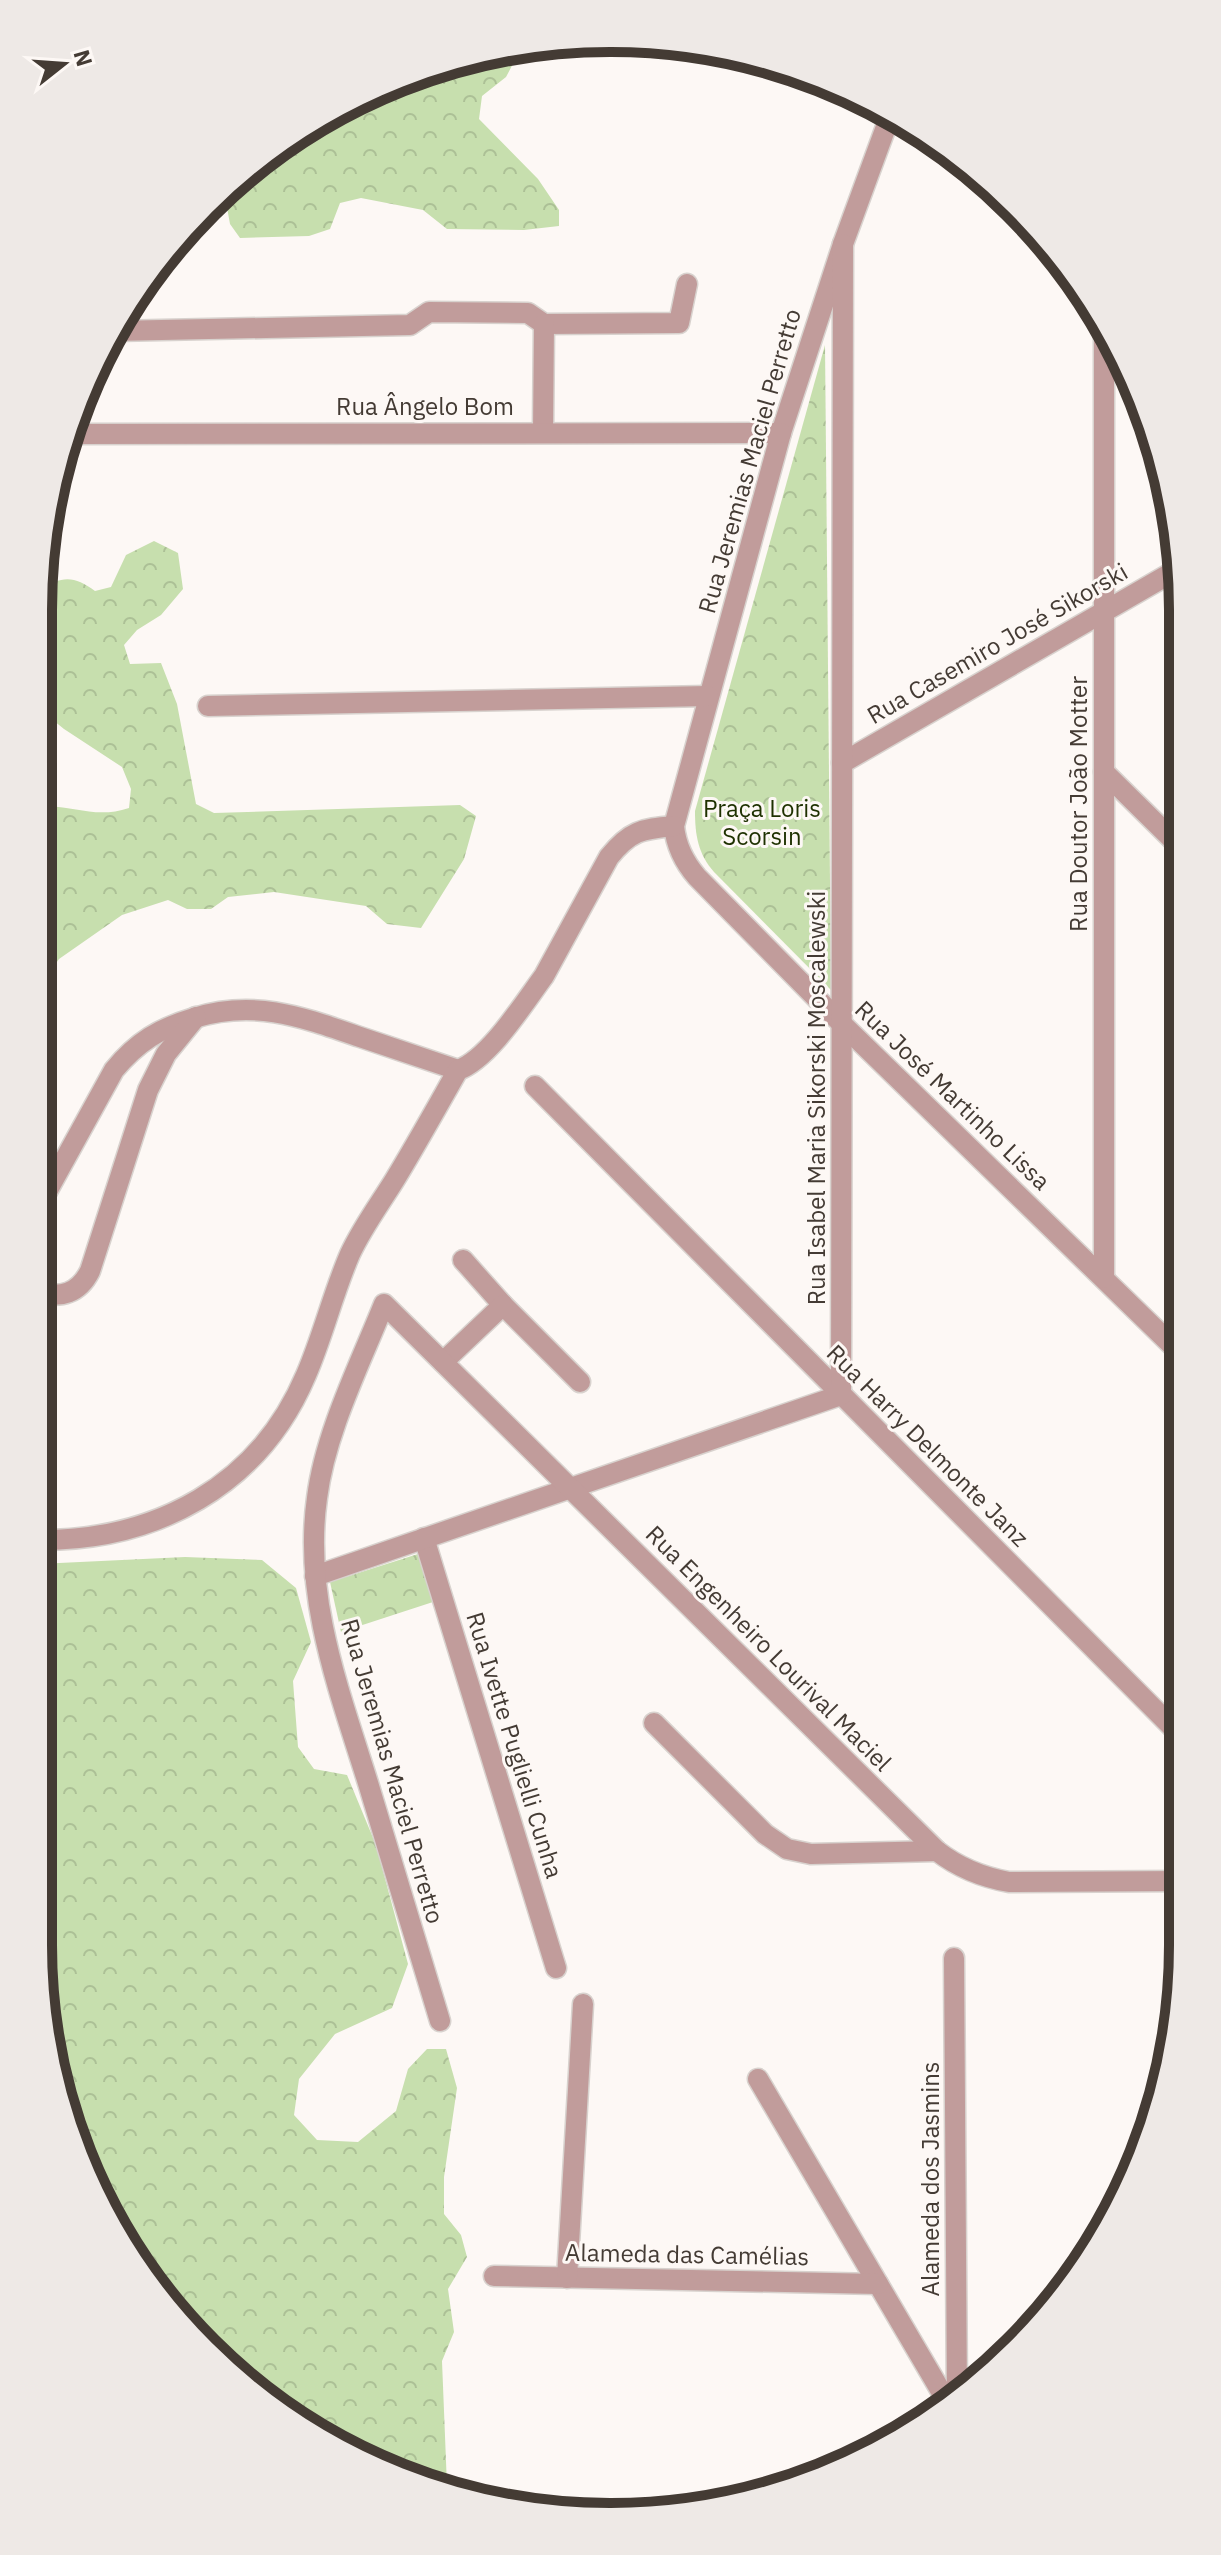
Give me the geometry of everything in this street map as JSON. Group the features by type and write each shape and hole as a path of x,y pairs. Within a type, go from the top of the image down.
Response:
{"street":[{"name":"Rua Jeremias Maciel Perretto","path":"674,826 781,433 843,244 887,125"},
{"name":"Rua Isabel Maria Sikorski Moscalewski","path":"841,1395 843,244"},
{"path":"127,331 410,325 429,312 528,313 544,324 679,323 687,284"},
{"path":"543,432 544,324"},
{"name":"Rua Doutor João Motter","path":"1104,350 1104,1278"},
{"name":"Rua Ângelo Bom","path":"81,434 781,433"},
{"name":"Rua Casemiro José Sikorski","path":"842,763 1168,575"},
{"path":"208,706 708,696"},
{"path":"1104,772 1169,836"},
{"path":"52,1538 127,1530 158,1521 211,1493 258,1454 293,1402 307,1374 356,1242 458,1070 481,1058 538,985 609,857 622,841 637,830 674,826"},
{"name":"Rua José Martinho Lissa","path":"674,826 680,852 697,877 842,1024 1169,1342"},
{"path":"52,1183 114,1070 130,1051 150,1035 196,1017 257,1008 286,1013 458,1070"},
{"path":"52,1296 70,1293 83,1284 90,1271 152,1080 166,1054 196,1017"},
{"name":"Rua Harry Delmonte Janz","path":"535,1086 841,1395 1169,1717"},
{"path":"463,1260 580,1382"},
{"name":"Rua Jeremias Maciel Perretto","path":"384,1304 343,1406 326,1458 317,1497 315,1576 318,1606 332,1666 440,2021"},
{"name":"Rua Engenheiro Lourival Maciel","path":"384,1304 937,1851 966,1870 1009,1882 1169,1881"},
{"path":"443,1362 503,1305"},
{"path":"315,1576 841,1395"},
{"name":"Rua Ivette Puglielli Cunha","path":"424,1538 556,1968"},
{"path":"654,1723 765,1834 787,1849 811,1854 937,1851"},
{"name":"Alameda dos Jasmins","path":"954,1958 957,2382"},
{"path":"567,2278 583,2004"},
{"path":"758,2079 942,2394"},
{"name":"Alameda das Camélias","path":"494,2276 878,2284"}],"green space":[{"path":"514,61 506,77 482,96 479,119 538,179 559,210 559,226 524,230 447,229 423,210 361,198 340,203 330,229 309,236 240,238 230,224 227,206 242,191 300,146 331,127 431,82"},
{"name":"Praça Loris Scorsin","path":"825,345 831,990 714,872 698,844 695,811"},
{"path":"154,541 178,553 183,589 161,615 137,630 124,645 130,664 161,663 177,704 196,804 214,813 460,805 476,816 464,859 421,928 387,924 366,906 274,892 228,897 211,909 187,909 168,900 122,915 59,959 52,969 52,806 93,812 116,811 129,808 131,789 122,767 52,719 53,583 68,579 81,582 95,591 111,587 126,555"},
{"path":"418,1554 433,1602 341,1632 330,1582"},
{"path":"185,1557 262,1560 296,1588 311,1642 293,1681 298,1747 314,1769 347,1775 376,1845 408,1964 392,2008 335,2034 299,2079 294,2115 317,2140 358,2142 396,2111 408,2069 427,2049 446,2049 457,2088 444,2177 444,2214 461,2235 467,2257 448,2289 454,2332 442,2361 447,2478 397,2460 331,2428 300,2409 242,2364 191,2313 146,2255 110,2192 95,2158 71,2089 53,1981 52,1563"}]}
